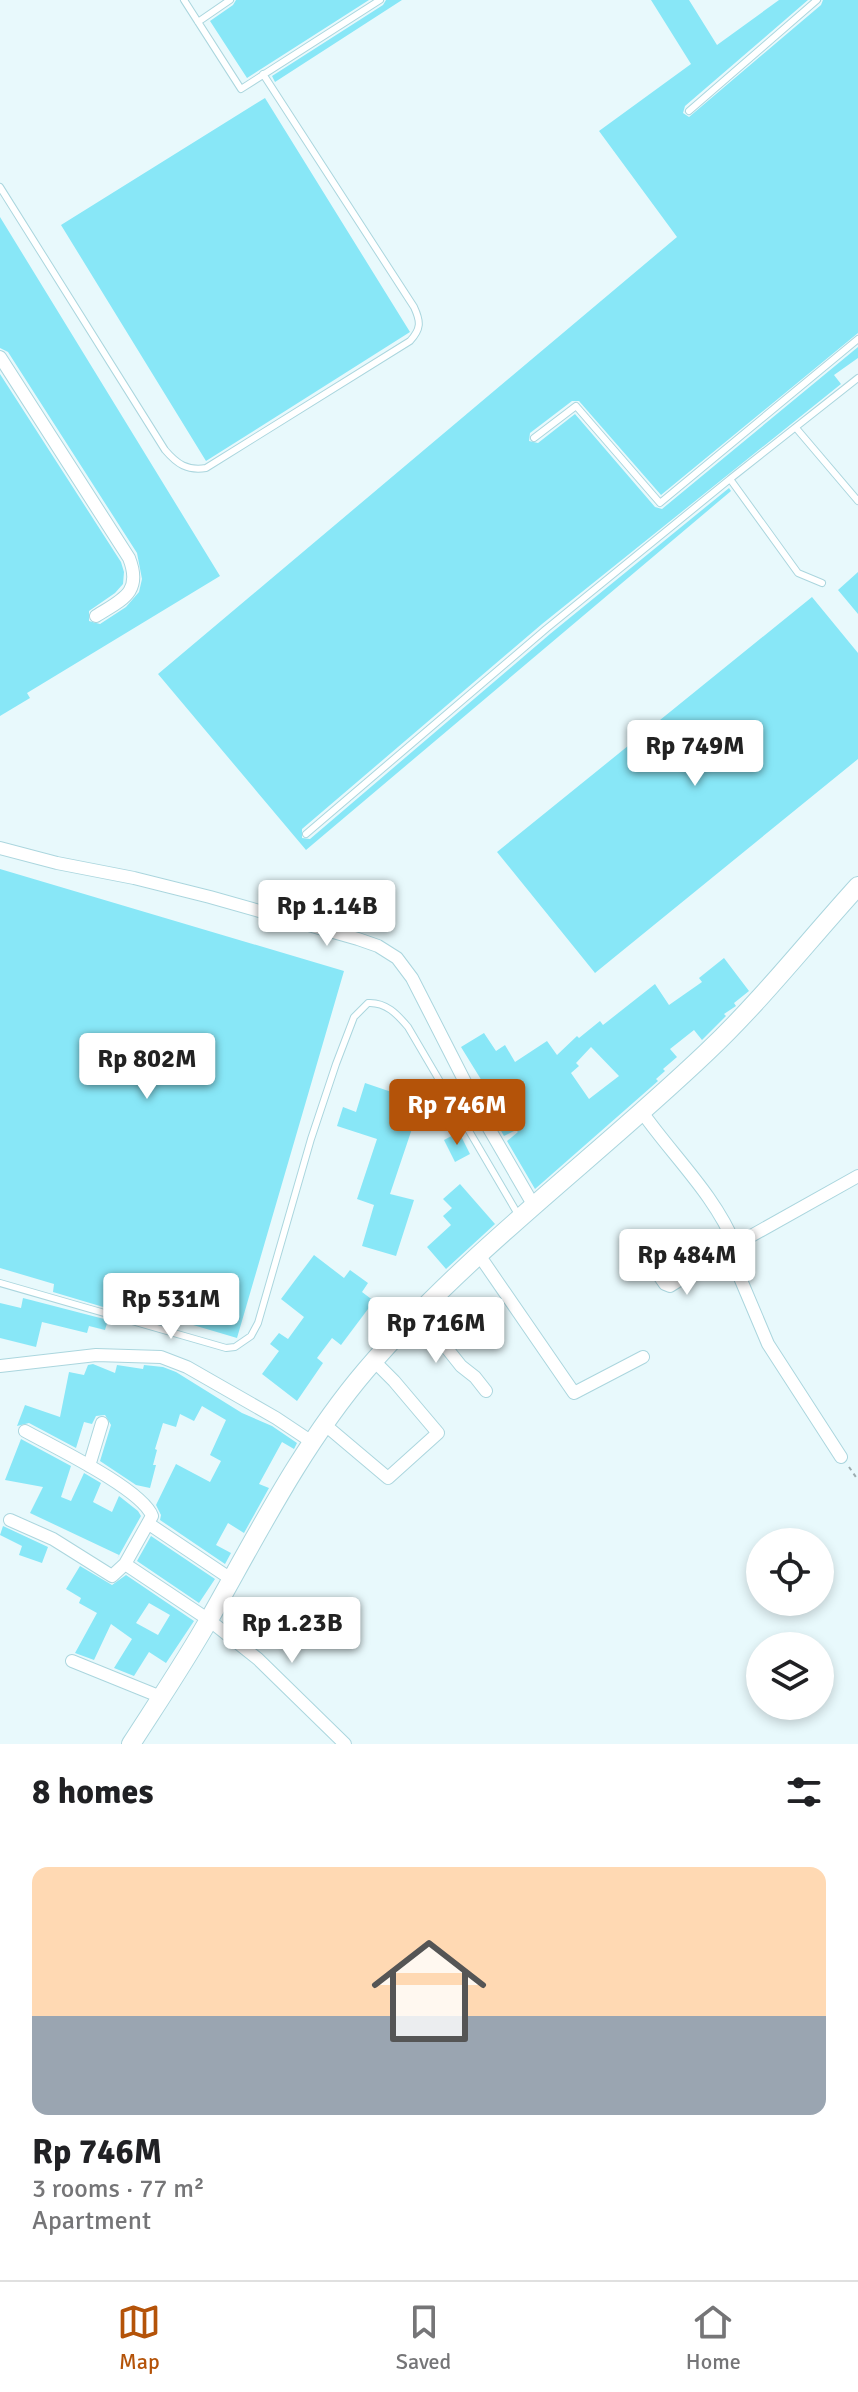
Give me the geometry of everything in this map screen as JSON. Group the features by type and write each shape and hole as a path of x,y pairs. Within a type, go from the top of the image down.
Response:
{"main road":[{"path":"131,1744 209,1620 312,1442 374,1361 418,1312 479,1255 709,1050 858,887"}],"street":[{"path":"0,357 135,572 132,589 96,616"},
{"path":"0,848 210,897 358,939 387,951 397,958 412,978 528,1213"},
{"path":"642,1112 704,1192 729,1230 735,1245 738,1273 768,1344 841,1457"},
{"path":"649,1261 665,1284 670,1286 735,1245 858,1176"},
{"path":"479,1255 571,1392 577,1393 643,1357"},
{"path":"418,1312 461,1366 486,1391"},
{"path":"0,1366 96,1355 161,1357 187,1367 312,1442"},
{"path":"324,1424 388,1478 438,1433 374,1361"},
{"path":"89,1466 102,1423"},
{"path":"10,1520 53,1539 112,1576 125,1564 152,1516 147,1505 89,1466 25,1431"},
{"path":"149,1524 231,1579"},
{"path":"125,1564 209,1620 290,1688 345,1744"},
{"path":"72,1661 161,1697"}],"lane":[{"path":"184,0 241,89 380,0"},
{"path":"198,22 230,0"},
{"path":"689,111 817,0"},
{"path":"0,187 165,450 176,463 185,467 206,468 410,341 419,328 420,320 414,307 263,74"},
{"path":"534,438 576,406 660,503 858,339"},
{"path":"306,834 546,629 858,378"},
{"path":"796,428 858,501"},
{"path":"730,479 798,573 822,583"},
{"path":"0,1283 226,1348 235,1347 251,1336 267,1295 307,1152 336,1064 354,1017 368,1003 378,1002 387,1006 408,1027 501,1190 528,1213"}],"path":[{"path":"841,1457 858,1480"}],"building":[{"path":"236,0 369,0 247,78 210,21"},
{"path":"386,0 402,0 275,82 272,76 383,5"},
{"path":"651,0 689,0 717,45 779,0 808,0 685,106 683,113 689,117 821,5 823,0 858,0 858,333 661,495 579,401 572,401 530,433 529,441 538,443 575,414 655,507 662,509 858,347 858,358 834,375 841,384 542,624 302,829 302,838 310,839 550,634 729,488 731,491 306,850 158,674 677,237 599,131 691,64"},
{"path":"265,98 410,332 206,461 61,225"},
{"path":"0,217 220,576 27,693 30,698 0,716 0,374 121,562 123,584 89,611 89,621 100,624 126,607 139,592 142,579 137,553 8,352 0,348"},
{"path":"858,572 858,614 838,590"},
{"path":"812,597 858,653 858,759 595,973 497,852"},
{"path":"0,869 344,971 237,1338 112,1301 110,1309 53,1292 54,1284 0,1268"},
{"path":"724,958 749,991 734,1003 736,1006 724,1014 726,1016 702,1040 694,1030 670,1049 677,1057 663,1069 665,1071 656,1079 658,1081 535,1189 507,1141 518,1132 516,1130 504,1136 490,1112 495,1109 482,1087 485,1086 461,1047 484,1033 496,1051 505,1045 515,1062 547,1041 557,1055 577,1036 579,1038 600,1021 603,1025 655,984 669,1005 702,982 699,978","holes":["591,1047 619,1076 589,1099 571,1073"]},
{"path":"365,1083 421,1102 390,1194 414,1200 396,1256 362,1246 374,1205 357,1199 377,1139 337,1126 343,1107 356,1112"},
{"path":"459,1132 470,1154 455,1162 444,1140"},
{"path":"460,1184 495,1224 446,1269 427,1247 451,1225 443,1216 452,1208 443,1199"},
{"path":"314,1255 344,1278 350,1270 368,1283 362,1292 374,1301 341,1345 332,1338 317,1358 323,1363 297,1401 262,1374 279,1351 270,1344 279,1333 288,1339 304,1317 281,1299"},
{"path":"23,1298 108,1320 105,1330 89,1326 87,1333 42,1322 36,1347 0,1338 0,1303 21,1308"},
{"path":"88,1365 115,1373 117,1365 143,1369 144,1365 163,1367 176,1372 297,1443 294,1449 282,1442 259,1484 269,1488 244,1533 228,1523 216,1545 231,1553 225,1564 160,1520 156,1505 176,1464 210,1482 221,1461 210,1455 226,1420 202,1406 194,1421 180,1414 176,1427 163,1423 155,1449 153,1465 156,1465 150,1488 136,1485 100,1461 111,1425 105,1415 96,1416 92,1424 84,1422 76,1448 29,1423 17,1426 25,1405 60,1417 69,1372 84,1375"},
{"path":"21,1439 71,1466 61,1497 71,1501 84,1473 101,1483 93,1502 112,1512 119,1496 138,1511 141,1516 117,1559 119,1555 30,1513 43,1487 5,1480"},
{"path":"3,1526 48,1547 42,1563 19,1555 22,1546 0,1535"},
{"path":"151,1536 215,1579 199,1603 137,1561"},
{"path":"80,1566 112,1585 126,1575 194,1621 166,1663 149,1652 134,1676 114,1668 132,1639 111,1624 94,1660 75,1653 97,1613 79,1603 81,1598 66,1589","holes":["149,1603 170,1615 158,1635 136,1623"]}]}
